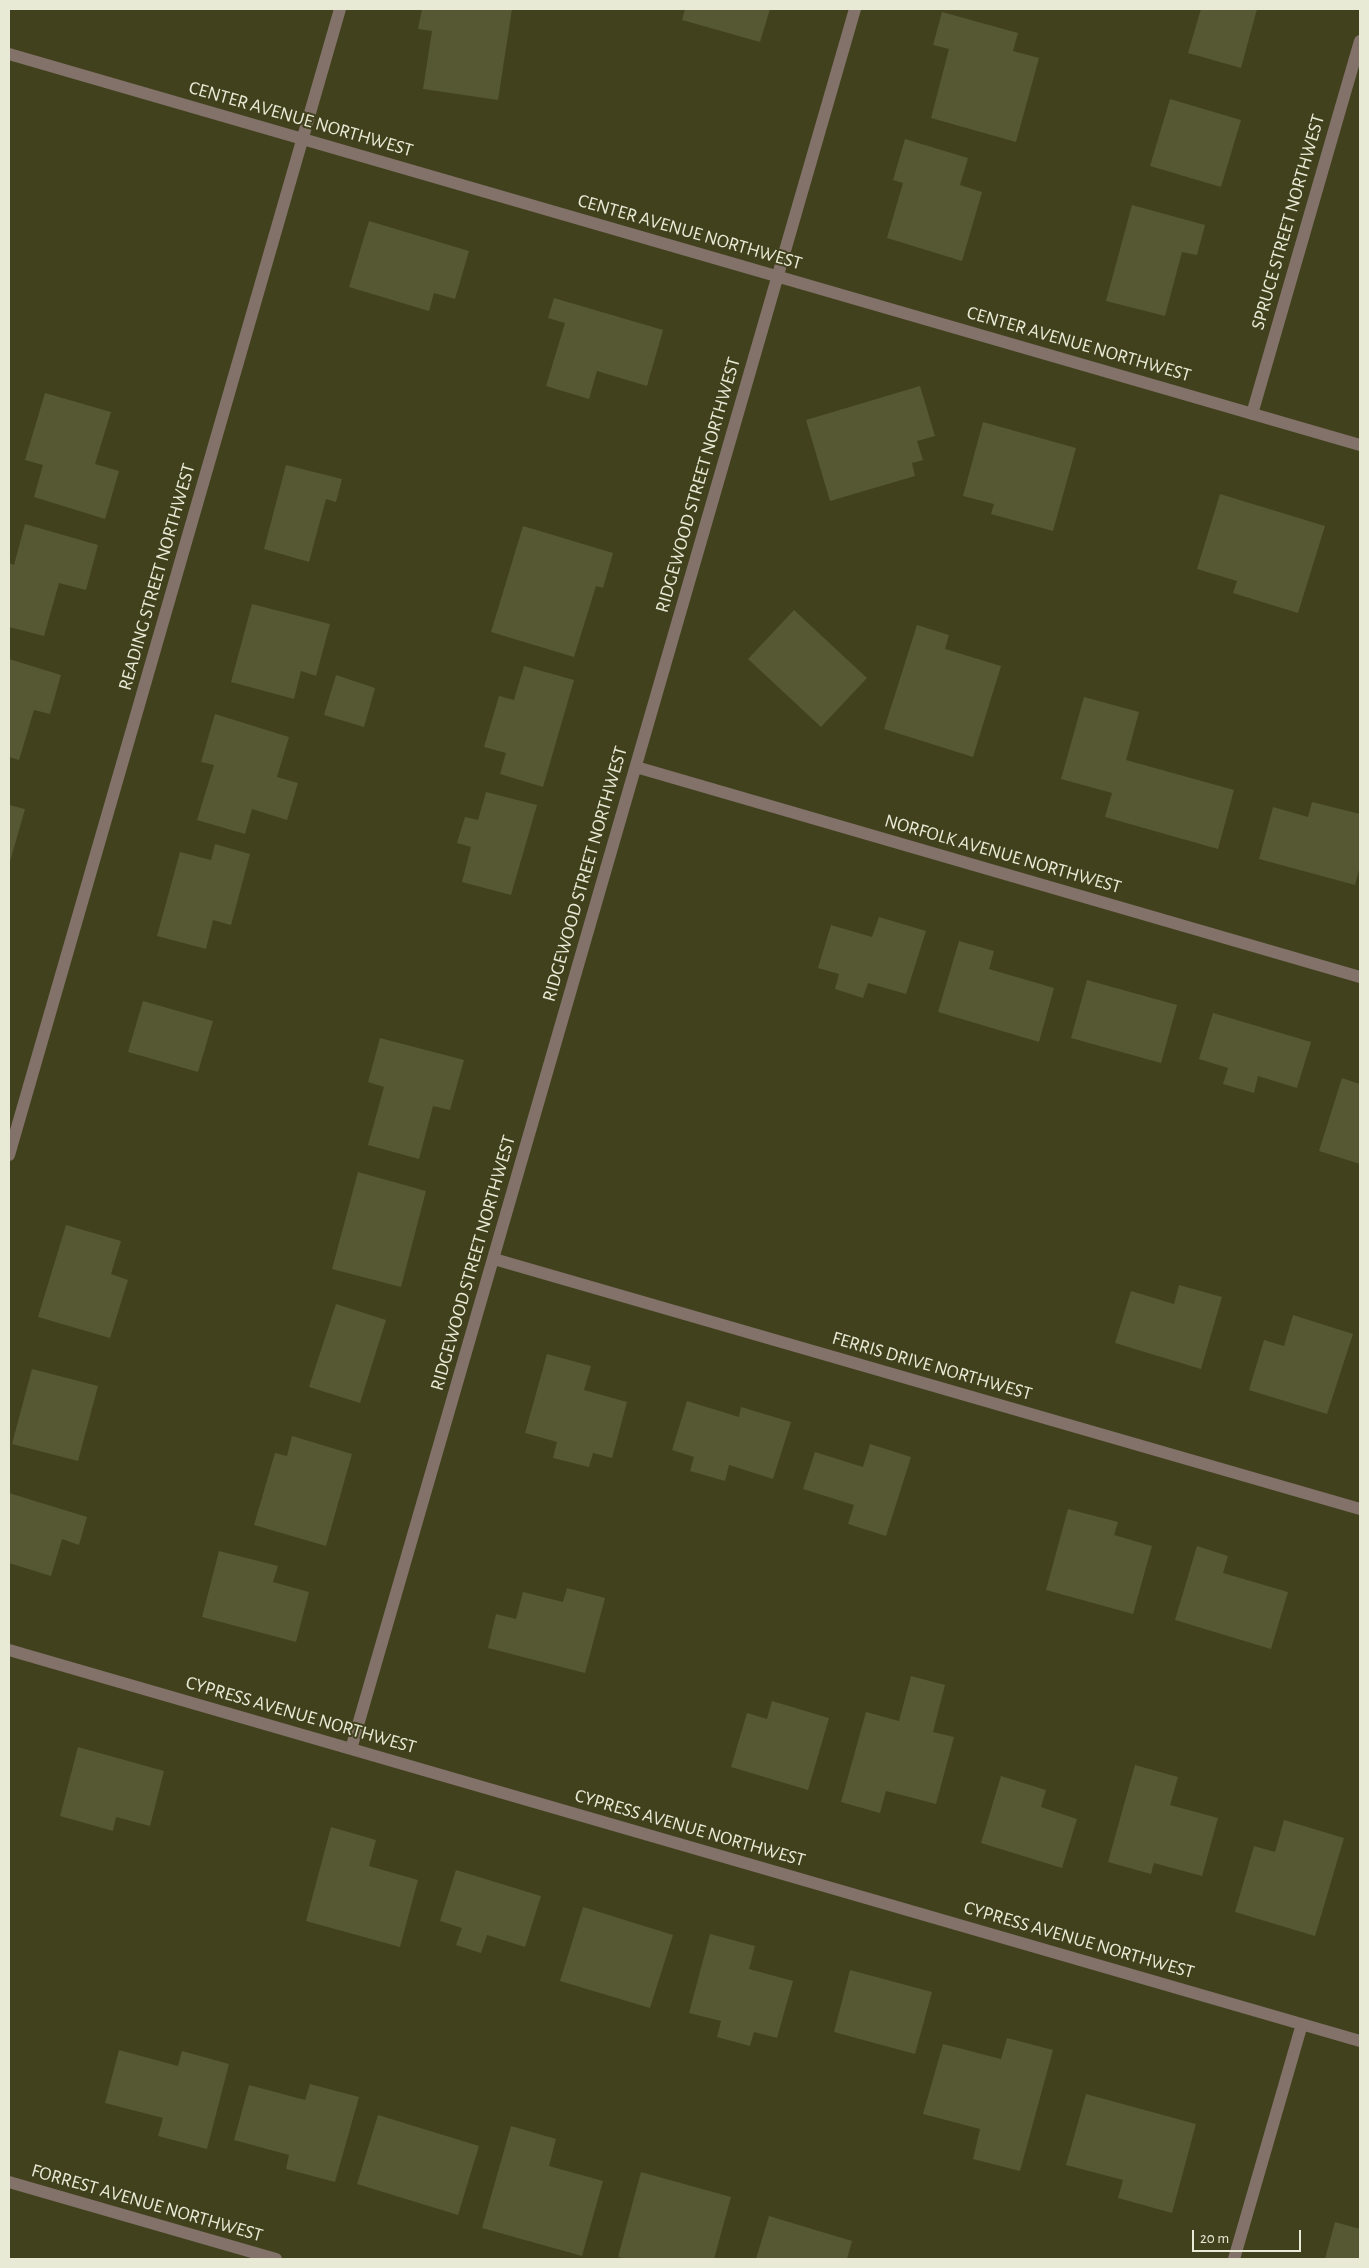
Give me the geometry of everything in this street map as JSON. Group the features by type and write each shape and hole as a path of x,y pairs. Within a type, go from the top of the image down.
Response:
{"street":[{"name":"READING STREET NORTHWEST","path":"9,1155 340,9"},
{"name":"RIDGEWOOD STREET NORTHWEST","path":"351,1750 855,9"},
{"name":"SPRUCE STREET NORTHWEST","path":"1252,414 1360,41"},
{"name":"CENTER AVENUE NORTHWEST","path":"9,54 1360,445"},
{"name":"NORFOLK AVENUE NORTHWEST","path":"636,767 1360,977"},
{"name":"FERRIS DRIVE NORTHWEST","path":"494,1259 1360,1509"},
{"name":"CYPRESS AVENUE NORTHWEST","path":"9,1650 1360,2041"},
{"path":"1234,2259 1302,2024"},
{"name":"FORREST AVENUE NORTHWEST","path":"9,2182 276,2259"}],"building":[{"path":"422,9 512,9 498,100 423,89 432,31 418,29"},
{"path":"685,9 770,9 760,42 682,20"},
{"path":"1201,9 1257,9 1241,68 1188,53"},
{"path":"942,12 1018,33 1013,51 1039,58 1016,142 931,118 949,49 933,45"},
{"path":"1170,99 1241,120 1221,187 1150,166"},
{"path":"905,139 968,158 960,185 982,192 962,261 887,238 903,183 893,180"},
{"path":"1132,205 1205,225 1197,255 1182,252 1165,316 1106,301"},
{"path":"369,221 469,251 455,299 434,293 429,311 349,287"},
{"path":"554,298 663,330 647,386 597,371 589,399 546,386 565,323 548,318"},
{"path":"920,386 935,436 917,441 923,460 912,463 915,476 830,501 806,420"},
{"path":"45,393 111,412 95,464 119,471 105,519 34,497 43,465 25,460"},
{"path":"983,422 1076,448 1053,531 991,514 994,504 963,496"},
{"path":"286,465 342,479 336,502 326,499 309,562 264,549"},
{"path":"1220,494 1325,526 1298,613 1233,593 1237,581 1197,569"},
{"path":"25,524 98,545 86,590 59,583 44,636 9,627 9,563 14,565"},
{"path":"523,526 613,553 603,588 596,586 574,657 491,632"},
{"path":"252,604 330,624 316,676 301,671 294,699 231,682"},
{"path":"794,610 867,678 821,727 748,659"},
{"path":"917,625 949,635 945,649 1001,666 973,757 884,729"},
{"path":"9,659 61,675 50,714 34,710 19,760 9,757"},
{"path":"524,666 574,680 543,787 500,774 506,753 484,747 499,696 514,700"},
{"path":"336,675 375,688 364,727 324,715"},
{"path":"1084,697 1139,712 1126,760 1234,790 1218,849 1105,817 1112,793 1061,779"},
{"path":"215,714 289,737 277,777 298,783 287,820 252,809 245,834 197,820 214,765 201,762"},
{"path":"486,792 537,805 511,895 462,882 471,847 457,843 465,817 478,820"},
{"path":"1312,802 1360,814 1360,866 1355,885 1259,859 1273,807 1308,817"},
{"path":"9,805 25,809 9,865"},
{"path":"215,844 250,854 231,925 213,920 206,949 157,936 180,852 211,860"},
{"path":"879,917 926,931 906,994 868,983 863,998 835,989 839,974 818,968 831,925 872,937"},
{"path":"959,941 994,951 989,969 1054,988 1039,1042 938,1012"},
{"path":"1087,980 1177,1005 1161,1063 1071,1038"},
{"path":"143,1001 213,1021 198,1072 128,1052"},
{"path":"1213,1013 1311,1042 1297,1088 1258,1076 1254,1093 1223,1084 1228,1068 1199,1059"},
{"path":"380,1038 464,1060 450,1110 433,1106 419,1159 368,1145 384,1087 368,1082"},
{"path":"1342,1078 1360,1084 1360,1164 1319,1151"},
{"path":"358,1172 426,1191 401,1287 332,1269"},
{"path":"66,1225 121,1241 111,1274 128,1280 110,1338 38,1317"},
{"path":"1179,1285 1222,1297 1201,1369 1115,1343 1131,1291 1174,1304"},
{"path":"336,1304 386,1320 360,1403 309,1387"},
{"path":"1293,1315 1353,1334 1327,1414 1249,1390 1264,1340 1284,1346"},
{"path":"547,1354 591,1366 584,1390 627,1402 612,1458 593,1453 589,1467 553,1458 557,1442 525,1433"},
{"path":"32,1369 98,1386 78,1461 12,1444"},
{"path":"687,1401 739,1417 741,1407 791,1422 773,1479 729,1465 725,1481 690,1471 694,1457 672,1450"},
{"path":"292,1436 352,1454 326,1546 254,1525 275,1453 287,1456"},
{"path":"870,1444 911,1457 886,1536 848,1524 854,1505 803,1489 815,1452 863,1467"},
{"path":"9,1493 87,1517 79,1545 62,1539 51,1576 9,1563"},
{"path":"1068,1509 1118,1522 1114,1535 1152,1546 1133,1614 1046,1590"},
{"path":"1197,1546 1228,1556 1223,1573 1288,1592 1271,1649 1175,1620"},
{"path":"219,1551 278,1566 273,1582 309,1592 296,1642 202,1617"},
{"path":"567,1588 605,1598 585,1673 488,1648 496,1614 516,1619 523,1592 563,1602"},
{"path":"911,1676 945,1685 933,1732 954,1737 936,1804 886,1791 880,1813 841,1802 866,1712 899,1721"},
{"path":"772,1701 829,1718 808,1790 731,1767 747,1713 767,1719"},
{"path":"78,1747 164,1771 150,1826 116,1817 113,1831 60,1816"},
{"path":"1135,1765 1178,1777 1170,1805 1218,1818 1202,1876 1154,1863 1151,1874 1108,1862"},
{"path":"1001,1776 1046,1790 1041,1807 1077,1819 1062,1868 981,1843"},
{"path":"1284,1820 1344,1838 1315,1936 1235,1912 1254,1846 1275,1852"},
{"path":"331,1827 376,1840 369,1866 418,1880 400,1947 306,1921"},
{"path":"456,1870 541,1896 525,1947 487,1935 481,1953 456,1945 462,1928 440,1921"},
{"path":"583,1907 673,1935 650,2008 560,1981"},
{"path":"710,1934 755,1946 749,1969 793,1981 777,2038 754,2032 750,2046 717,2037 721,2021 689,2013"},
{"path":"850,1970 932,1992 915,2054 834,2032"},
{"path":"1007,2038 1053,2050 1020,2171 973,2159 980,2129 923,2114 943,2044 1001,2059"},
{"path":"119,2050 178,2066 182,2051 229,2064 207,2149 158,2136 163,2118 105,2103"},
{"path":"310,2084 359,2097 335,2182 286,2169 289,2155 234,2140 249,2085 305,2100"},
{"path":"1086,2094 1196,2124 1172,2213 1118,2198 1123,2180 1066,2165"},
{"path":"378,2115 479,2146 458,2215 357,2184"},
{"path":"511,2126 556,2139 549,2166 603,2181 582,2256 482,2228"},
{"path":"641,2172 731,2197 714,2259 628,2259 618,2257"},
{"path":"769,2216 852,2241 847,2259 756,2259"},
{"path":"1335,2222 1360,2229 1360,2259 1325,2259"}]}
